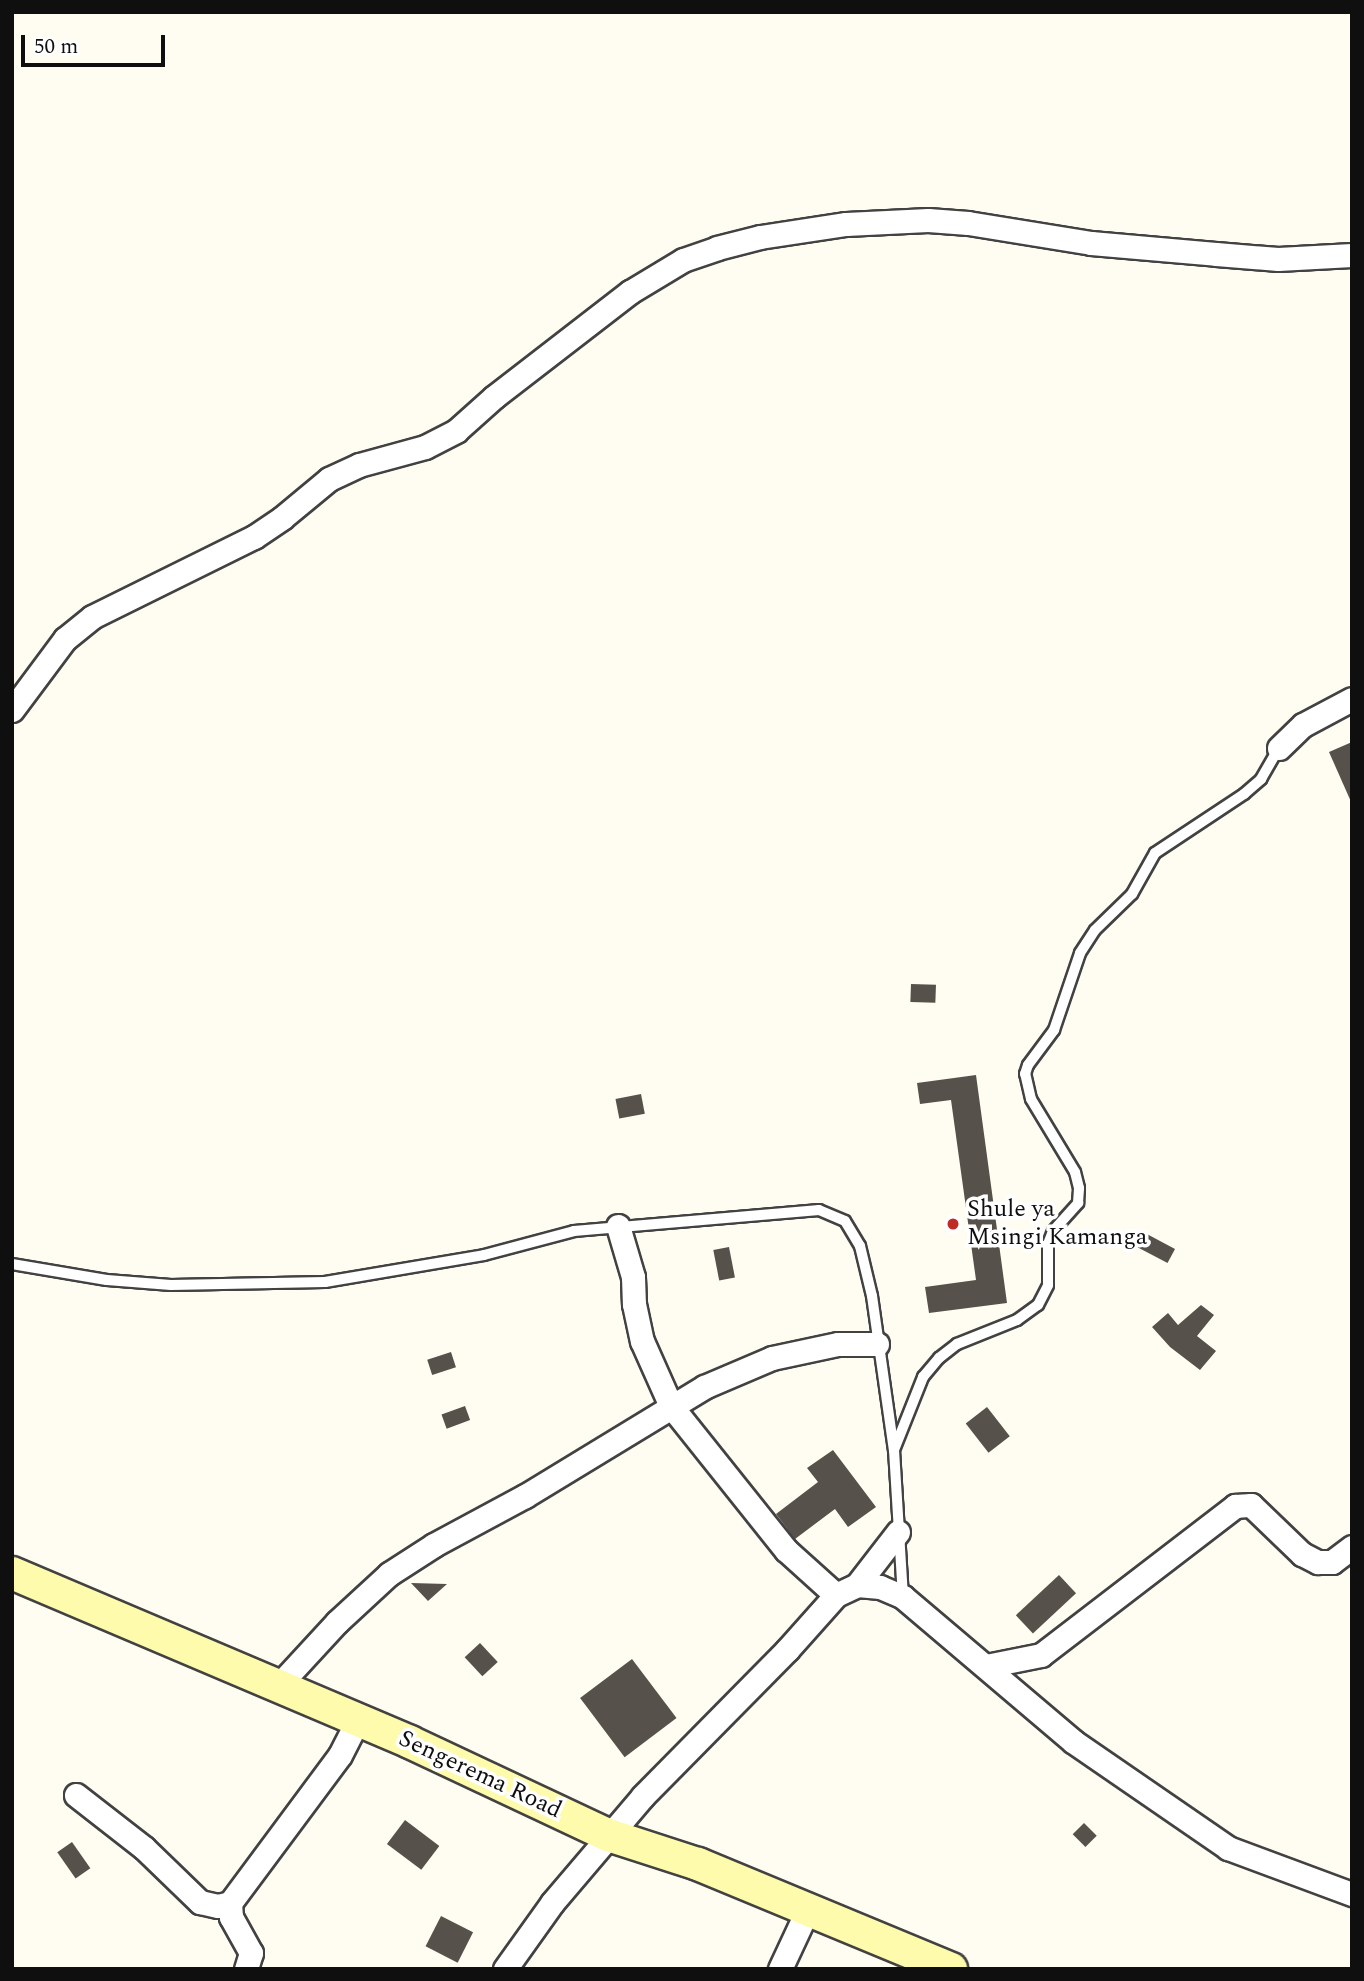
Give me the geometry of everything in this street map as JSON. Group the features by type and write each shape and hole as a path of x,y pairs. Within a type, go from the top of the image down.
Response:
{"main road":[{"name":"Sengerema Road","path":"12,1573 358,1720 608,1835 698,1864 951,1969"}],"street":[{"path":"12,709 65,639 92,617 254,537 329,480 359,465 425,447 456,430 494,397 630,292 682,260 717,248 760,237 846,224 928,220 968,223 1091,243 1229,256 1279,259 1352,255"},
{"path":"1279,748 1288,736 1303,725 1352,699"},
{"path":"618,1226 633,1277 634,1304 642,1341 653,1371 671,1406 786,1550 847,1590 880,1587 903,1597 1074,1742 1228,1848 1352,1894"},
{"path":"278,1686 337,1622 389,1574 434,1545 526,1496 704,1387 772,1358 838,1344 877,1344"},
{"path":"986,1666 1041,1655 1235,1506 1251,1505 1302,1553 1318,1562 1332,1562 1352,1547"},
{"path":"505,1969 608,1835 847,1590 898,1532"},
{"path":"76,1796 144,1848 200,1902 218,1906 230,1903 340,1755 358,1720"},
{"path":"230,1903 231,1917 251,1953 246,1969"},
{"path":"780,1969 807,1911"}],"lane":[{"path":"894,1450 923,1377 939,1358 957,1344 1017,1320 1038,1305 1048,1286 1048,1244 1053,1231 1078,1203 1079,1188 1075,1172 1031,1099 1026,1074 1028,1065 1054,1030 1080,953 1095,930 1132,894 1155,853 1244,794 1261,779 1279,748"},
{"path":"12,1264 107,1280 171,1285 325,1282 484,1255 574,1231 819,1210 845,1221 860,1246 872,1296 894,1450 903,1597"}],"building":[{"path":"1352,742 1352,804 1329,752"},
{"path":"911,984 936,985 935,1003 910,1002"},
{"path":"976,1075 1007,1303 929,1313 925,1287 976,1280 951,1100 920,1104 917,1083"},
{"path":"641,1094 645,1114 619,1119 615,1099"},
{"path":"1145,1233 1175,1249 1168,1263 1137,1247"},
{"path":"729,1247 735,1277 719,1280 713,1250"},
{"path":"1201,1305 1214,1315 1197,1336 1216,1351 1200,1370 1170,1347 1152,1327 1168,1313 1178,1325"},
{"path":"451,1352 456,1367 432,1375 427,1360"},
{"path":"465,1406 470,1420 447,1429 442,1415"},
{"path":"987,1407 1010,1436 989,1453 966,1424"},
{"path":"833,1450 876,1507 848,1527 835,1509 795,1539 776,1514 818,1482 807,1468"},
{"path":"1059,1575 1076,1593 1033,1634 1016,1615"},
{"path":"411,1583 447,1584 428,1601"},
{"path":"480,1643 498,1662 482,1676 465,1657"},
{"path":"632,1659 677,1718 625,1757 580,1698"},
{"path":"405,1820 439,1846 421,1870 387,1844"},
{"path":"1084,1823 1097,1836 1085,1847 1073,1834"},
{"path":"72,1842 90,1868 76,1879 57,1852"},
{"path":"441,1916 473,1932 458,1963 426,1946"}],"place":[{"name":"Shule ya Msingi Kamanga","path":"953,1224"}]}
